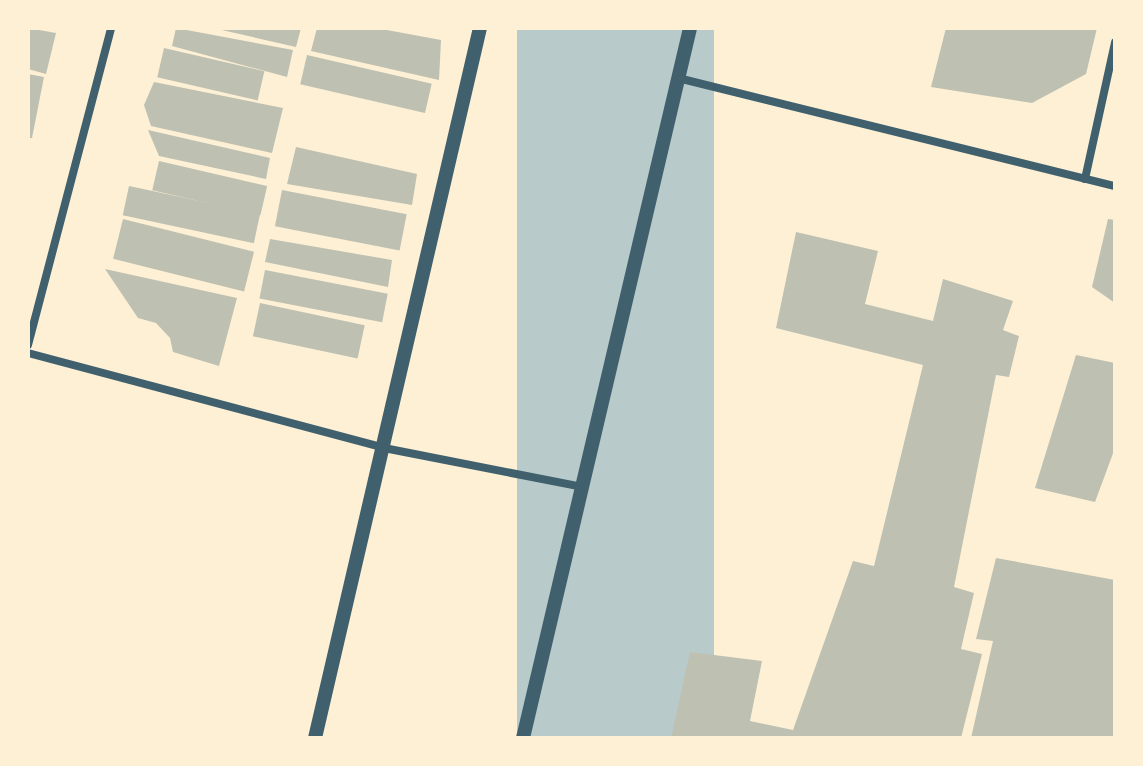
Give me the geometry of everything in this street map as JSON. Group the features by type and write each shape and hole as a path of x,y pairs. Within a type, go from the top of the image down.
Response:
{"street":[{"path":"28,345 111,28"},
{"path":"315,738 480,28"},
{"path":"523,738 690,28"},
{"path":"1085,179 1115,42"},
{"path":"678,78 1115,186"},
{"path":"28,353 384,448 582,487"}],"shaded area":[{"path":"517,28 714,28 714,738 517,738"}],"building":[{"path":"28,28 56,33 46,74 28,69"},
{"path":"176,28 293,50 287,77 172,46"},
{"path":"213,28 301,28 296,47"},
{"path":"317,28 376,28 441,40 439,80 311,51"},
{"path":"946,28 1097,28 1086,74 1032,103 931,87"},
{"path":"164,48 264,71 258,100 157,77"},
{"path":"307,55 432,84 425,113 300,84"},
{"path":"28,74 44,77 32,138 28,138"},
{"path":"154,82 283,108 272,153 151,126 144,105"},
{"path":"148,130 270,158 266,179 159,156"},
{"path":"296,147 417,174 412,205 287,184"},
{"path":"159,161 267,186 260,215 152,190"},
{"path":"129,186 260,214 254,243 123,215"},
{"path":"282,190 407,214 400,251 275,226"},
{"path":"123,219 254,252 244,291 113,259"},
{"path":"1108,219 1115,220 1115,303 1092,287"},
{"path":"796,232 878,251 865,304 933,321 943,279 1013,301 1003,330 1019,336 1009,377 996,375 954,587 974,593 961,649 982,654 961,738 671,738 690,652 762,661 750,721 793,730 853,561 874,566 923,365 776,328"},
{"path":"270,239 392,260 388,287 265,262"},
{"path":"105,269 237,298 219,366 173,352 170,338 156,323 138,318"},
{"path":"265,270 388,294 382,322 259,298"},
{"path":"260,303 365,325 358,359 253,336"},
{"path":"1076,355 1115,363 1115,448 1095,502 1035,488"},
{"path":"996,558 1115,580 1115,738 971,738 993,641 976,639"}]}
